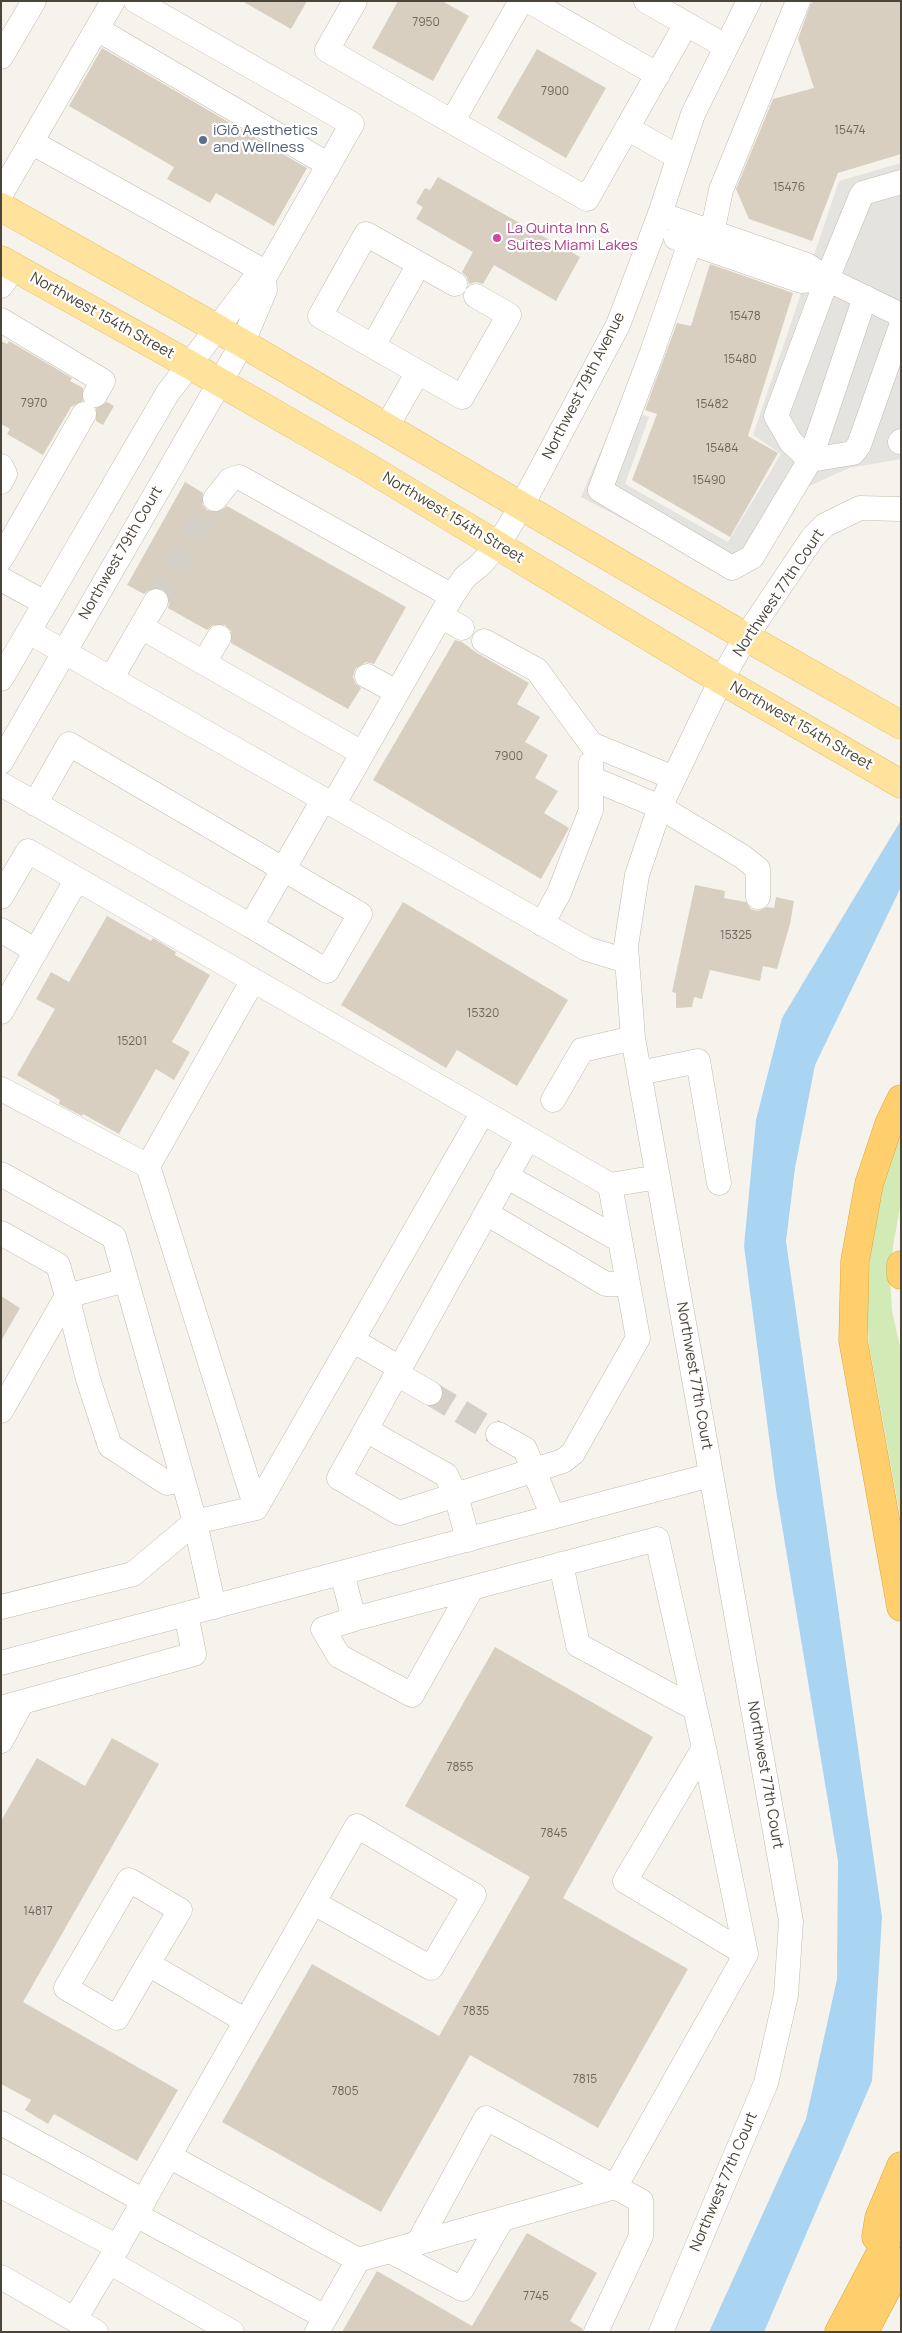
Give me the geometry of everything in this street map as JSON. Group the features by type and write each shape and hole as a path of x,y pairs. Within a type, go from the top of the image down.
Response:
{"highway":[{"path":"901,1099 889,1124 869,1184 855,1261 853,1340 901,1607"},
{"path":"901,1266 901,1275"},
{"path":"871,2271 880,2218 901,2166"},
{"path":"839,2332 901,2214"},
{"path":"864,2332 901,2262"}],"main road":[{"path":"1,207 218,329 746,638 901,725"},
{"name":"Northwest 154th Street","path":"5,271 220,382 498,545 721,680 900,783"}],"street":[{"path":"1,58 34,1"},
{"path":"1,194 113,1"},
{"path":"1,679 167,394 218,329 253,280 266,275 352,124 136,1"},
{"path":"355,1 327,50 587,198 686,24"},
{"path":"452,122 521,1"},
{"path":"529,1 658,75"},
{"path":"646,1 725,46"},
{"name":"Northwest 79th Avenue","path":"251,926 284,869 362,754 465,577 498,545 521,507 618,325 657,222 693,114 725,46 749,1"},
{"path":"712,233 721,190 798,1"},
{"path":"97,29 329,165"},
{"path":"627,128 678,157"},
{"path":"31,142 266,275"},
{"path":"810,460 791,442 776,416 827,278 863,193 901,182"},
{"path":"657,222 712,233 807,265 827,278 901,315"},
{"path":"657,222 690,243 801,281 827,278"},
{"path":"455,284 366,234 320,316 462,397 508,314 476,296"},
{"path":"690,243 650,358 600,490 732,568 752,557 810,460 865,297"},
{"path":"373,346 419,264"},
{"name":"Northwest 79th Court","path":"1,762 242,344 265,290 266,275"},
{"path":"1,320 103,380 1,559"},
{"path":"810,460 853,453 859,445 901,326"},
{"path":"386,428 418,372"},
{"path":"1,466 5,474 1,482"},
{"path":"215,499 230,480 239,477 447,606 462,628"},
{"name":"Northwest 77th Court","path":"662,2332 766,2083 786,1995 791,1921 633,1038 626,946 637,875 660,807 721,680 746,638 813,537 825,525 860,508 901,509"},
{"path":"1,579 45,604"},
{"path":"111,679 156,601"},
{"path":"141,627 362,754"},
{"path":"28,632 587,949 627,961"},
{"path":"204,663 219,636"},
{"path":"484,641 536,670 591,744 674,778"},
{"path":"364,682 393,699"},
{"path":"1,784 327,971 360,914 69,744 36,804"},
{"path":"542,924 559,893 591,810 591,744"},
{"path":"591,778 660,807 743,857 758,869 758,897"},
{"path":"1,897 28,851 610,1185 658,1177"},
{"path":"1,1012 77,879"},
{"path":"1,930 36,951"},
{"path":"148,1166 253,980"},
{"path":"553,1100 582,1050 633,1038"},
{"path":"639,1073 698,1061 719,1183"},
{"path":"1,1089 148,1166 256,1508"},
{"path":"1,1607 133,1574 195,1522 256,1508 483,1112"},
{"path":"528,1138 339,1478 399,1513 456,1495 529,1460 563,1461 573,1453 638,1338 618,1239 610,1185"},
{"path":"1,1174 114,1237 195,1522 214,1606"},
{"path":"506,1176 618,1239"},
{"path":"486,1213 606,1284 628,1284"},
{"path":"1,1233 58,1265 88,1379 110,1446 166,1483 183,1480"},
{"path":"1,1411 67,1296 126,1280"},
{"path":"352,1340 430,1393"},
{"path":"366,1430 446,1476 456,1495 468,1540"},
{"path":"498,1434 529,1460 553,1517"},
{"path":"1,1663 711,1475"},
{"path":"1,2123 140,2208 321,2324 358,2260 615,2186 746,1954 704,1748 657,1539 354,1619 322,1629 338,1656 412,1695 472,1588"},
{"path":"561,1564 578,1645 694,1708"},
{"path":"342,1573 354,1619"},
{"path":"1,1741 12,1705 194,1654 186,1614"},
{"path":"704,1748 625,1881 746,1954"},
{"path":"75,2320 357,1826 474,1894 431,1968 314,1903"},
{"path":"129,1880 180,1910 148,1964 117,2018 66,1988 129,1880"},
{"path":"148,1964 246,2021"},
{"path":"418,2243 486,2118 641,2201 641,2236 596,2332"},
{"path":"169,2156 358,2260"},
{"path":"1,2186 113,2254 232,2332"},
{"path":"390,2251 462,2289 502,2219"},
{"path":"1,2277 96,2332"}],"green space":[{"path":"901,1124 901,1202 893,1246 890,1278 892,1311 901,1351 901,1521 869,1345 867,1313 871,1240 876,1207"}],"shaded area":[{"path":"901,163 901,459 849,468 803,489 735,578 581,497 620,406 649,417 625,484 728,542 781,454 753,435 839,181"}],"water":[{"path":"901,820 901,887 815,1065 795,1168 786,1241 882,1917 872,2081 764,2332 709,2332 806,2119 837,1979 838,1861 776,1490 744,1246 756,1120 782,1018"}],"building":[{"path":"242,1 307,1 291,29"},
{"path":"398,1 442,1 469,16 433,81 372,48"},
{"path":"816,1 901,1 901,154 838,173 812,241 749,219 736,189 773,99 814,88 798,39 811,3"},
{"path":"102,48 307,168 274,226 216,193 210,203 167,179 174,167 69,106"},
{"path":"537,49 606,88 566,158 497,118"},
{"name":"La Quinta Inn & Suites Miami Lakes","path":"438,177 580,257 556,301 494,265 483,284 476,282 469,284 467,277 462,272 473,252 416,219 423,207 416,203 425,188 430,190"},
{"path":"710,264 793,293 748,436 778,453 730,537 632,480 657,414 645,410 677,323 691,326"},
{"path":"1,341 7,344 9,341 72,378 70,381 83,388 83,401 71,407 43,455 7,434 10,429 1,424"},
{"path":"107,402 114,406 103,425 96,421 96,408"},
{"path":"185,482 203,493 202,504 207,510 220,512 227,506 406,607 374,664 366,662 355,669 353,677 356,684 361,688 348,709 231,643 231,631 225,625 213,625 207,630 168,608 170,601 168,595 162,589 150,589 144,594 127,585"},
{"path":"455,640 462,642 477,653 529,683 517,704 540,717 525,742 548,755 535,778 558,791 544,813 569,828 541,879 373,780"},
{"path":"695,885 725,891 724,898 746,902 751,909 758,911 767,907 774,908 776,897 794,901 790,924 777,969 763,966 760,981 710,970 702,999 694,997 692,1007 676,1008 676,993 672,992"},
{"path":"403,902 568,1000 517,1086 457,1050 446,1068 341,1005"},
{"path":"107,916 151,941 153,938 176,952 175,955 210,975 172,1042 190,1052 174,1080 156,1069 119,1134 83,1114 82,1116 59,1104 60,1100 17,1075 55,1009 36,999 51,972 69,982"},
{"path":"1,1296 20,1308 1,1341"},
{"path":"495,1647 653,1737 563,1898 688,1969 598,2128 470,2055 381,2212 222,2122 312,1964 439,2036 530,1877 405,1806"},
{"path":"112,1738 159,1764 23,2002 178,2090 137,2161 54,2114 48,2124 25,2110 31,2100 1,2084 1,1821 37,1758 85,1786"},
{"path":"527,2233 597,2273 570,2321 583,2329 582,2332 342,2332 377,2271 472,2326"}],"tunnel":[{"path":"156,601 215,499"},
{"path":"430,1393 498,1434"}],"place":[{"name":"iGlō Aesthetics and Wellness","path":"203,140"},
{"name":"La Quinta Inn & Suites Miami Lakes","path":"497,238"}]}
